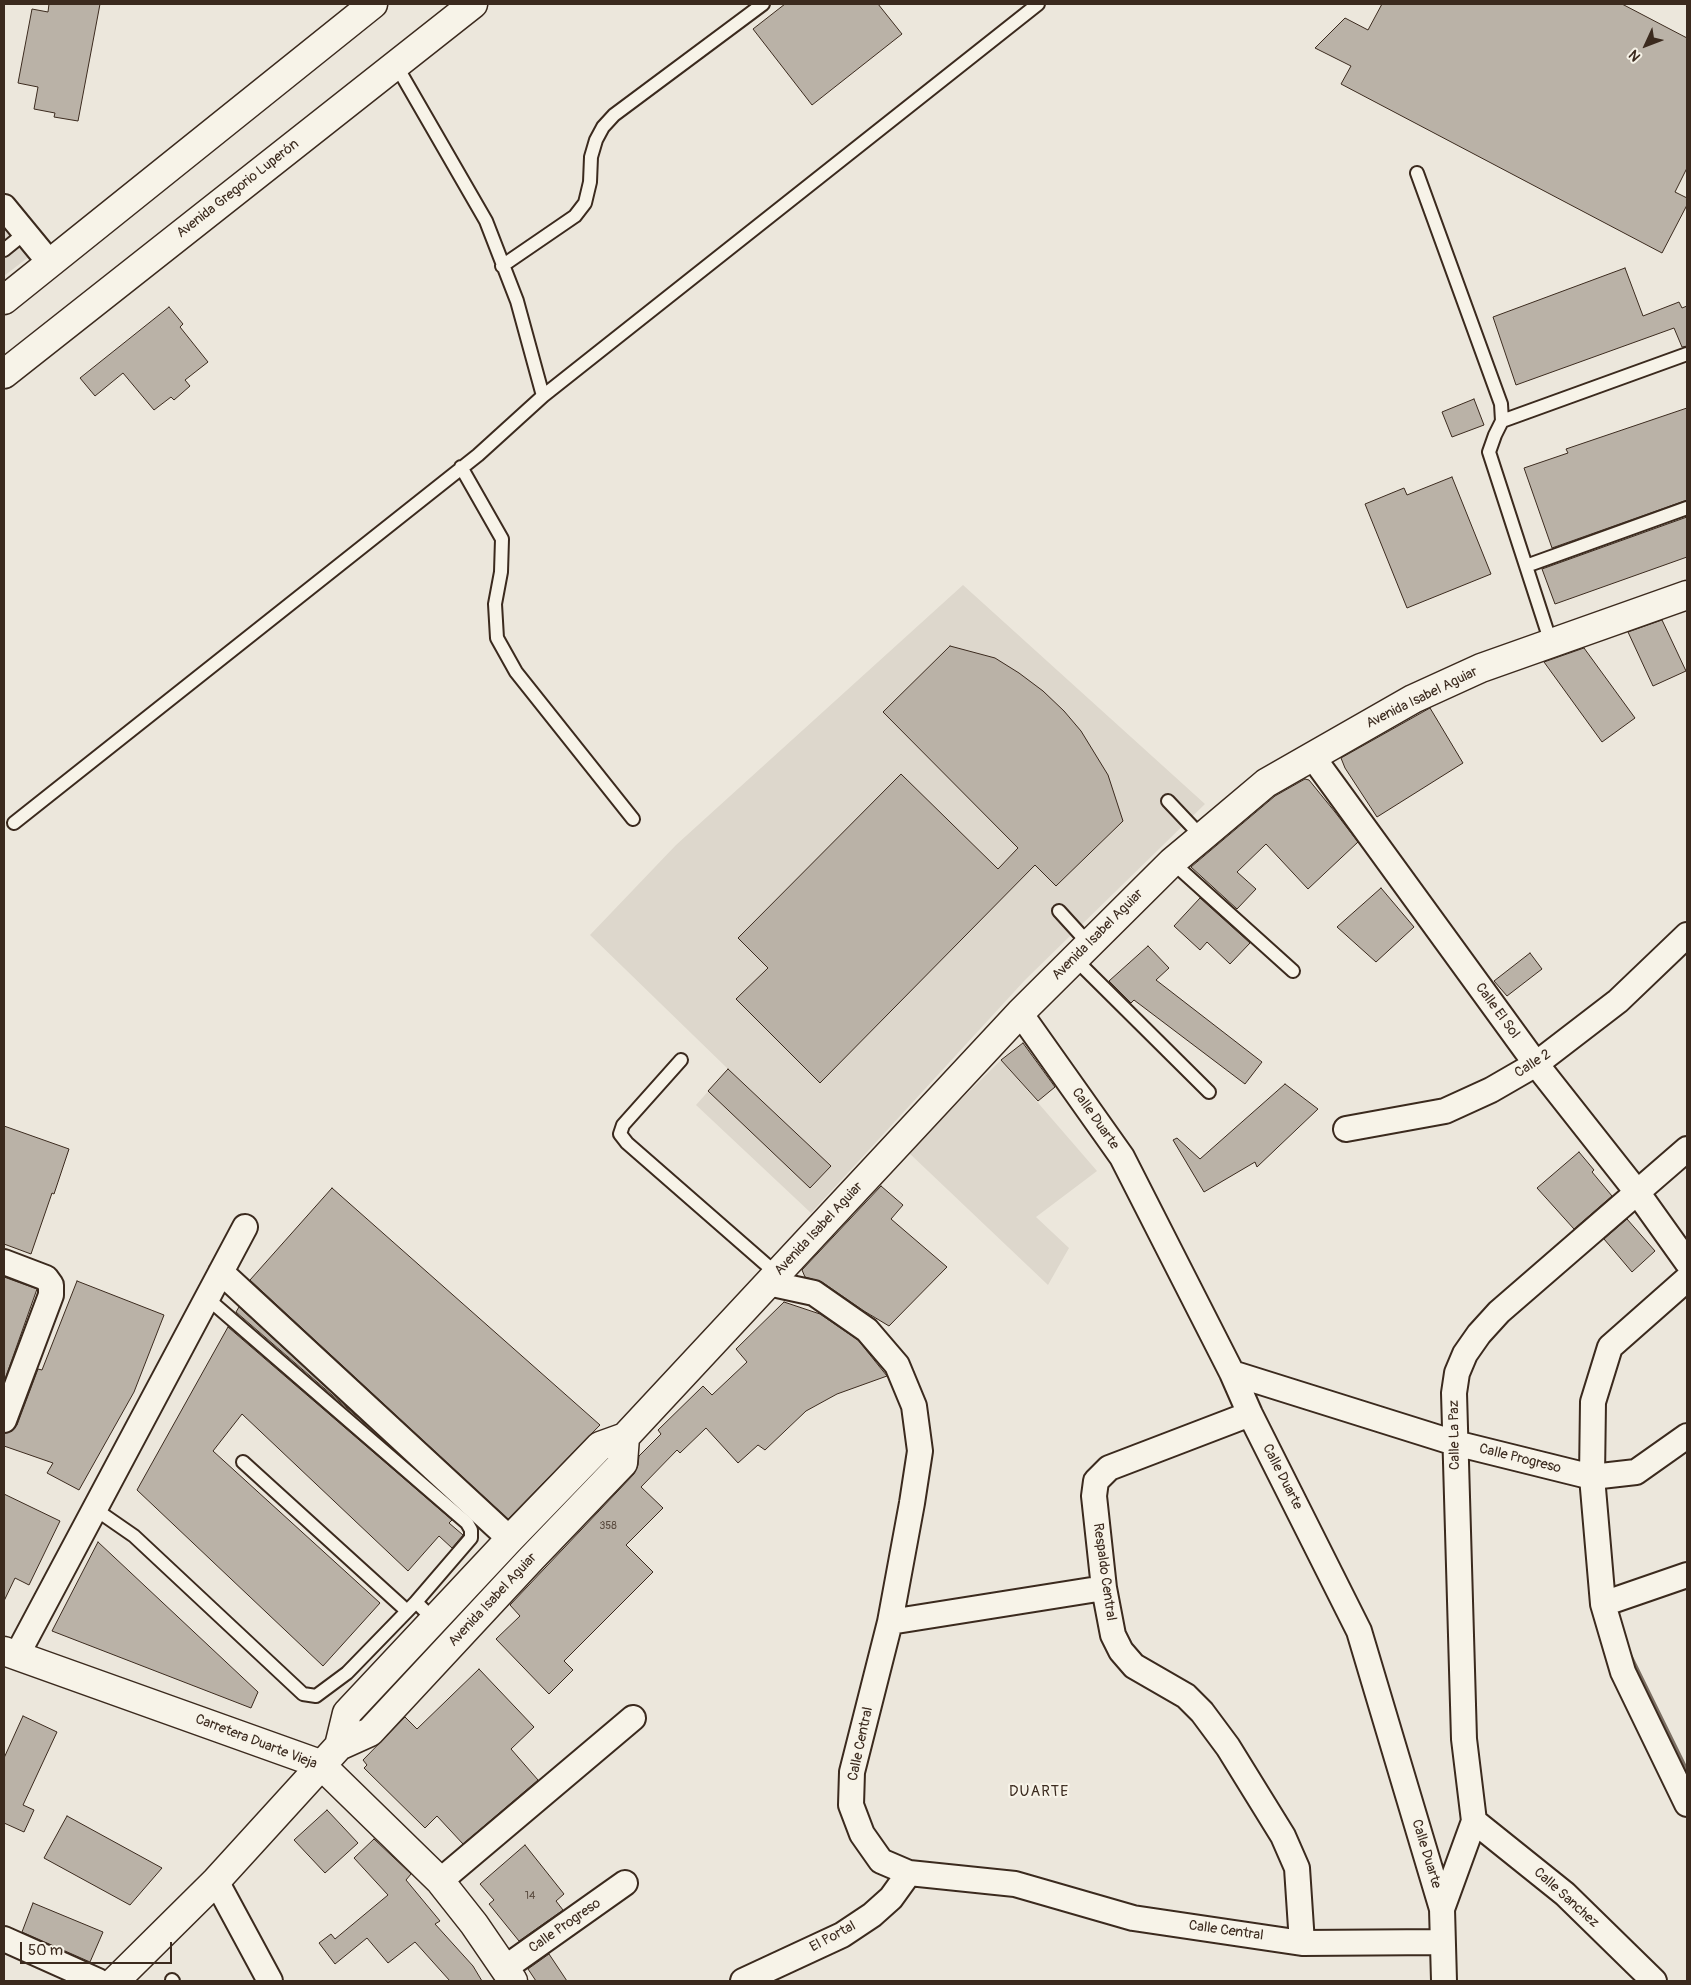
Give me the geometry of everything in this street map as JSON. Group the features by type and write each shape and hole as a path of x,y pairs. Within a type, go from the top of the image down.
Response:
{"main road":[{"path":"4,300 373,4"},
{"name":"Avenida Gregorio Luperón","path":"4,374 473,4"},
{"name":"Avenida Isabel Aguiar","path":"329,1755 346,1713 419,1611 510,1539 600,1446 625,1437 1020,1013 1172,862 1266,783 1413,699 1481,668 1687,595"},
{"name":"Avenida Isabel Aguiar","path":"115,1980 216,1881 329,1755 370,1732 623,1463 625,1437"},
{"path":"510,1539 531,1559"},
{"name":"Carretera Duarte Vieja","path":"10,1653 329,1755 440,1881 474,1924 509,1975"}],"street":[{"path":"4,207 50,263"},
{"name":"Calle El Sol","path":"1312,756 1536,1064 1637,1192 1687,1262"},
{"name":"Calle 2","path":"1346,1130 1445,1111 1490,1090 1536,1064 1618,1001 1687,935"},
{"name":"Calle Duarte","path":"1020,1013 1122,1156 1359,1631 1442,1909 1444,1981"},
{"name":"Calle La Paz","path":"1474,1821 1464,1739 1454,1393 1457,1373 1465,1354 1479,1334 1499,1312 1687,1149"},
{"path":"10,1653 94,1509 245,1228"},
{"path":"4,1262 46,1278 52,1285 51,1296 4,1420"},
{"path":"221,1272 510,1539"},
{"name":"Calle Central","path":"773,1279 814,1293 867,1330 897,1365 914,1406 920,1451 890,1622 852,1772 851,1805 862,1834 881,1861 908,1873 1015,1884 1133,1918 1302,1943 1442,1942"},
{"path":"1687,1279 1610,1347 1593,1402 1592,1477 1603,1604 1622,1672 1687,1804"},
{"name":"Calle Progreso","path":"1232,1374 1455,1443 1592,1477 1636,1472 1687,1436"},
{"name":"Respaldo Central","path":"1250,1414 1109,1468 1096,1481 1094,1496 1104,1588 1113,1635 1121,1651 1134,1666 1186,1696 1202,1712 1228,1747 1283,1836 1297,1868 1302,1943"},
{"path":"1603,1604 1687,1575"},
{"path":"890,1622 1104,1588"},
{"path":"440,1881 633,1718"},
{"path":"1442,1909 1474,1821"},
{"name":"Calle Sanchez","path":"1474,1821 1565,1894 1654,1981"},
{"name":"El Portal","path":"743,1981 842,1935 872,1915 891,1898 908,1873"},
{"path":"216,1881 270,1981"},
{"name":"Calle Progreso","path":"509,1975 625,1884"},
{"path":"4,1939 115,1980"}],"lane":[{"path":"502,266 575,216 585,203 590,182 590,157 603,127 614,115 763,4"},
{"path":"14,823 461,467 543,396 1038,4"},
{"path":"396,65 486,222 517,301 543,396"},
{"path":"1417,173 1501,404 1502,421 1489,452 1552,643"},
{"path":"4,250 25,232"},
{"path":"1502,421 1687,354"},
{"path":"461,467 502,539 501,572 495,604 497,638 516,672 633,819"},
{"path":"1526,566 1687,508"},
{"path":"1168,801 1202,837"},
{"path":"1172,862 1293,971"},
{"path":"1059,911 1082,951 1210,1092"},
{"path":"681,1060 623,1125 620,1134 627,1143 773,1279"},
{"path":"94,1509 134,1536 303,1694 316,1696 348,1673 419,1611 471,1538 471,1530 468,1523 207,1298"},
{"path":"243,1462 419,1611"}],"shaded area":[{"path":"4,210 39,249 4,276"},
{"path":"963,585 1205,804 1025,980 811,1213 696,1105 728,1069 590,935 676,845"},
{"path":"1001,1060 1097,1171 1036,1217 1069,1248 1048,1285 908,1152"}],"building":[{"path":"49,4 100,4 78,121 54,117 55,113 34,109 38,87 18,83 32,9 48,12"},
{"path":"785,4 878,4 902,34 812,105 753,29"},
{"path":"1382,4 1622,4 1687,38 1687,168 1675,192 1687,198 1687,205 1662,253 1341,84 1351,66 1315,48 1345,18 1368,30"},
{"path":"1625,268 1643,316 1679,302 1682,308 1687,306 1687,346 1682,347 1674,328 1516,385 1493,317"},
{"path":"169,307 183,324 180,327 208,362 185,380 190,386 174,400 171,397 154,410 123,373 95,396 80,378"},
{"path":"1474,399 1484,425 1452,437 1442,412"},
{"path":"1687,408 1687,500 1552,548 1524,468 1568,453 1566,449"},
{"path":"1452,477 1491,574 1407,608 1365,504 1404,488 1407,495"},
{"path":"1687,517 1687,557 1555,604 1542,569"},
{"path":"1662,620 1686,671 1653,686 1628,632"},
{"path":"950,646 995,658 1043,691 1064,711 1081,731 1108,775 1123,821 1056,886 1035,865 820,1083 736,999 768,968 738,938 901,774 998,869 1018,848 883,712"},
{"path":"1584,648 1635,718 1602,742 1544,662"},
{"path":"1430,708 1463,763 1377,817 1345,768 1341,758"},
{"path":"1305,779 1309,780 1358,842 1308,889 1266,844 1237,872 1256,889 1237,909 1191,867 1275,796"},
{"path":"1381,888 1414,927 1376,962 1337,927"},
{"path":"1200,898 1250,943 1230,964 1207,942 1200,950 1174,926"},
{"path":"1148,946 1169,968 1156,980 1262,1062 1245,1084 1134,1000 1131,1003 1109,981"},
{"path":"1530,953 1542,969 1507,996 1494,981"},
{"path":"1023,1043 1055,1087 1038,1101 1001,1060"},
{"path":"728,1069 831,1166 810,1188 708,1091"},
{"path":"1285,1084 1318,1109 1257,1167 1255,1162 1204,1192 1173,1140 1177,1138 1200,1159"},
{"path":"4,1126 69,1149 31,1254 4,1244"},
{"path":"1579,1152 1594,1170 1592,1172 1612,1196 1574,1229 1537,1188"},
{"path":"881,1186 903,1205 891,1219 947,1267 889,1326 822,1282 805,1277 802,1270"},
{"path":"332,1188 600,1425 508,1519 250,1280"},
{"path":"1627,1219 1655,1251 1632,1272 1604,1239"},
{"path":"4,1277 37,1289 4,1382"},
{"path":"77,1281 164,1315 134,1392 79,1490 47,1473 53,1463 4,1446 4,1433 12,1431 17,1425 38,1369 42,1370"},
{"path":"784,1302 820,1314 858,1340 887,1376 837,1394 806,1411 765,1450 758,1445 738,1463 706,1428 680,1453 677,1450 641,1487 663,1508 626,1545 653,1572 564,1661 573,1670 549,1694 496,1639 520,1616 510,1605 634,1474 639,1456 661,1434 658,1430 703,1386 712,1395 747,1362 736,1349"},
{"path":"239,1307 369,1427 236,1312"},
{"path":"228,1327 452,1520 449,1523 463,1535 452,1548 439,1536 408,1571 242,1414 213,1451 380,1603 323,1666 137,1490"},
{"path":"4,1494 60,1521 29,1585 15,1578 4,1601"},
{"path":"98,1542 258,1692 251,1708 52,1631"},
{"path":"479,1669 534,1727 511,1749 538,1780 463,1844 437,1816 425,1828 364,1768 367,1765 363,1760 405,1717 417,1729"},
{"path":"23,1716 57,1732 23,1805 34,1810 24,1832 4,1823 4,1758"},
{"path":"327,1810 358,1843 325,1873 294,1840"},
{"path":"67,1816 162,1868 130,1905 44,1858"},
{"path":"374,1839 411,1874 406,1880 440,1921 435,1924 473,1966 482,1981 450,1981 415,1942 388,1963 367,1938 335,1964 319,1943 331,1934 335,1939 388,1895 354,1858"},
{"path":"525,1845 564,1894 556,1901 563,1910 519,1941 489,1904 494,1900 480,1884"},
{"path":"33,1903 103,1932 90,1962 22,1932"},
{"path":"549,1954 567,1981 536,1981 528,1969"}],"waterway":[{"path":"1629,1655 1687,1773"}],"district":[{"name":"DUARTE","path":"1039,1792"}]}
